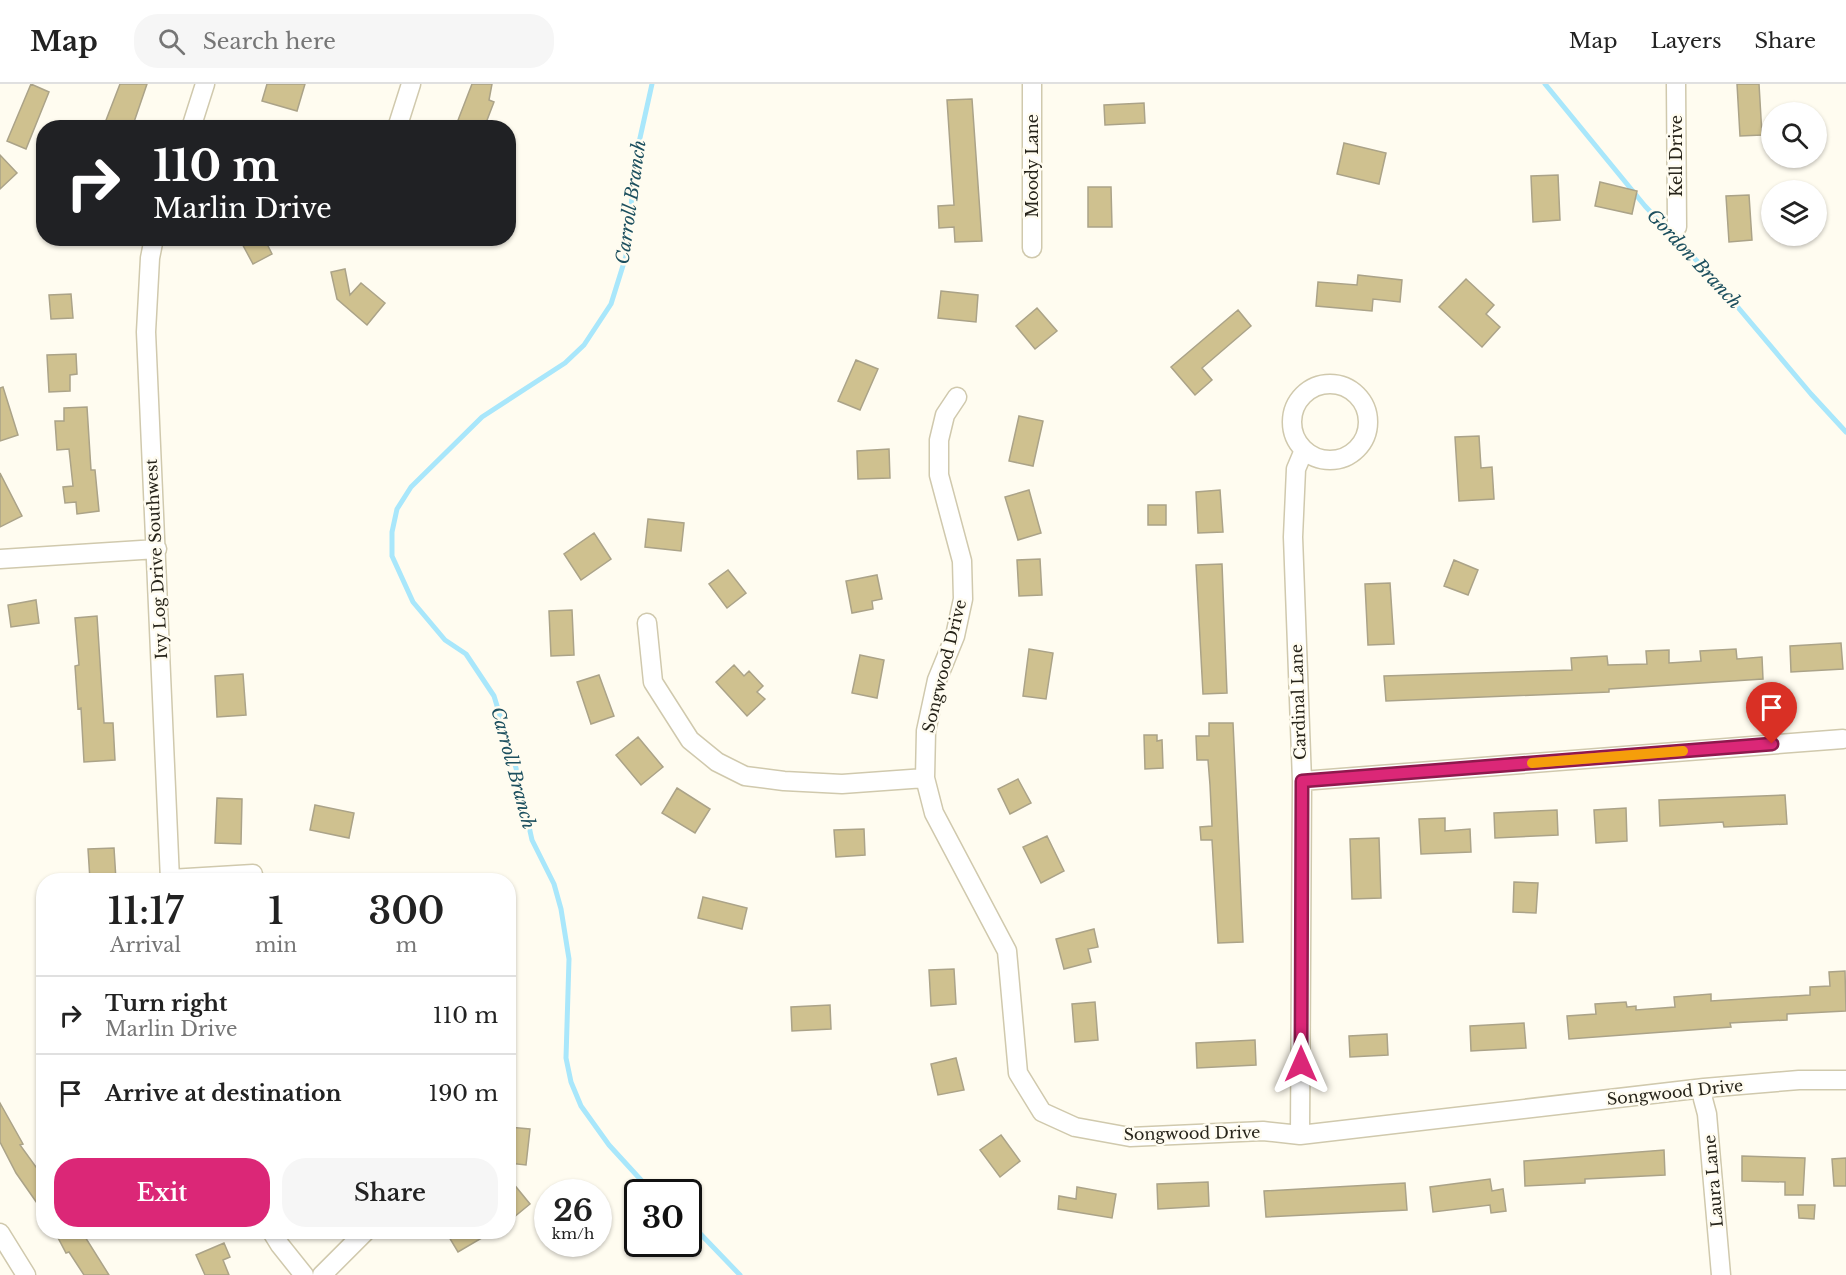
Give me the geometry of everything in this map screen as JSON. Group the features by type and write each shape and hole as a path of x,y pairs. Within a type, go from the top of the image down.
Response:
{"street":[{"path":"194,120 205,84"},
{"path":"400,120 411,84"},
{"name":"Moody Lane","path":"1032,84 1032,248"},
{"name":"Kell Drive","path":"1676,84 1677,227"},
{"name":"Ivy Log Drive Southwest","path":"152,246 146,332 170,873"},
{"path":"1326,383 1339,384 1360,397 1369,421 1361,445 1351,454 1333,460 1314,457 1304,450 1292,428 1294,409 1303,393 1326,383"},
{"name":"Songwood Drive","path":"957,397 945,415 939,440 939,475 962,561 963,599 955,636 937,680 926,731 925,778 934,813 1007,951 1018,1073 1042,1112 1076,1127 1130,1137 1263,1131 1300,1135 1704,1088 1799,1080 1846,1080"},
{"name":"Cardinal Lane","path":"1300,1135 1302,781 1293,537 1296,469 1304,450"},
{"path":"0,559 157,549"},
{"path":"647,623 653,682 690,740 717,762 745,776 784,781 842,784 925,778"},
{"path":"1302,781 1843,739"},
{"name":"Laura Lane","path":"1704,1088 1703,1099 1707,1114 1721,1275"},
{"path":"0,1233 26,1275"},
{"path":"276,1239 304,1275"},
{"path":"322,1275 358,1239"}],"building":[{"path":"31,84 49,92 26,149 7,141"},
{"path":"120,84 147,84 135,120 106,120"},
{"path":"267,84 305,84 297,111 262,101"},
{"path":"472,84 492,84 489,100 494,102 487,120 458,120"},
{"path":"1737,84 1759,84 1761,135 1740,136"},
{"path":"972,99 982,241 955,242 954,227 939,228 938,206 954,205 947,100"},
{"path":"1144,103 1145,123 1105,125 1104,105"},
{"path":"1344,143 1386,153 1379,184 1337,174"},
{"path":"0,155 17,173 0,189"},
{"path":"1558,175 1560,220 1533,222 1531,176"},
{"path":"1600,182 1637,191 1632,214 1595,206"},
{"path":"1088,187 1111,187 1112,227 1088,227"},
{"path":"1749,195 1752,240 1729,242 1726,196"},
{"path":"243,246 268,246 272,254 253,264"},
{"path":"345,269 350,295 361,283 385,303 367,325 337,299 331,272"},
{"path":"1358,275 1402,280 1400,302 1373,299 1372,311 1316,306 1318,282 1357,285"},
{"path":"1466,279 1494,305 1486,314 1500,327 1482,347 1439,307"},
{"path":"941,291 978,295 976,322 938,318"},
{"path":"71,294 73,318 51,319 49,295"},
{"path":"1037,308 1057,331 1035,349 1016,326"},
{"path":"1238,310 1251,326 1202,368 1212,380 1195,395 1171,367"},
{"path":"76,354 77,374 70,375 70,391 49,392 47,355"},
{"path":"856,360 878,369 860,410 838,401"},
{"path":"3,387 18,435 0,441 0,388"},
{"path":"87,407 91,470 95,470 99,511 77,514 76,502 65,503 63,487 73,486 69,449 57,450 55,421 64,421 64,408"},
{"path":"1019,416 1043,421 1033,466 1009,461"},
{"path":"1479,436 1481,468 1492,467 1494,499 1459,501 1455,437"},
{"path":"889,449 890,478 858,479 857,451"},
{"path":"0,473 22,516 0,527"},
{"path":"1029,490 1041,533 1018,540 1005,497"},
{"path":"1220,490 1223,532 1198,533 1196,492"},
{"path":"1148,505 1166,505 1166,525 1148,525"},
{"path":"648,519 684,523 681,551 645,547"},
{"path":"594,533 611,559 581,580 564,554"},
{"path":"1040,559 1042,595 1019,596 1017,560"},
{"path":"1454,560 1478,570 1468,595 1444,586"},
{"path":"1222,564 1227,693 1203,694 1196,565"},
{"path":"728,570 746,593 727,608 709,584"},
{"path":"877,575 882,599 872,601 873,609 852,613 846,581"},
{"path":"1390,583 1394,644 1368,645 1365,584"},
{"path":"36,600 39,623 11,627 8,605"},
{"path":"572,610 574,655 551,656 549,611"},
{"path":"97,616 104,723 113,723 115,760 84,762 81,708 78,709 75,666 79,665 75,618"},
{"path":"1841,643 1843,669 1791,672 1790,646"},
{"path":"1029,649 1053,653 1046,699 1023,696"},
{"path":"1736,649 1737,659 1762,657 1763,679 1609,689 1609,692 1386,701 1384,676 1572,670 1571,658 1607,656 1608,665 1647,664 1646,651 1669,650 1669,663 1701,661 1700,651"},
{"path":"860,655 884,660 877,698 852,693"},
{"path":"734,665 744,676 749,671 763,686 757,692 765,699 747,716 716,682"},
{"path":"243,674 246,715 217,717 215,676"},
{"path":"599,675 614,716 591,724 577,682"},
{"path":"1209,723 1233,723 1243,942 1218,943 1212,840 1201,840 1200,827 1212,826 1208,760 1197,760 1196,736 1209,736"},
{"path":"1144,735 1157,735 1157,741 1162,740 1163,768 1145,769"},
{"path":"638,737 663,767 641,785 616,755"},
{"path":"1018,779 1031,803 1010,814 998,789"},
{"path":"677,788 710,809 695,833 662,813"},
{"path":"1785,795 1787,824 1724,827 1723,822 1660,826 1659,800"},
{"path":"217,798 242,799 241,844 215,843"},
{"path":"315,805 354,813 349,838 310,830"},
{"path":"1626,808 1627,841 1596,843 1594,810"},
{"path":"1557,810 1558,835 1495,838 1494,813"},
{"path":"1445,818 1445,831 1470,829 1471,852 1421,854 1419,819"},
{"path":"864,829 865,855 836,857 834,830"},
{"path":"1047,836 1064,871 1041,883 1023,847"},
{"path":"1379,838 1381,898 1352,899 1350,839"},
{"path":"114,848 116,873 90,873 88,849"},
{"path":"1514,882 1538,883 1536,913 1513,912"},
{"path":"703,897 747,908 742,929 698,918"},
{"path":"1094,929 1098,947 1088,949 1091,962 1064,969 1056,939"},
{"path":"954,969 956,1004 931,1006 929,970"},
{"path":"1845,971 1846,1011 1787,1014 1787,1020 1730,1023 1731,1027 1569,1039 1567,1016 1596,1014 1595,1004 1626,1002 1627,1007 1636,1006 1636,1010 1675,1007 1674,997 1711,994 1711,1001 1810,995 1810,987 1830,986 1829,972"},
{"path":"1095,1002 1098,1040 1075,1042 1072,1004"},
{"path":"830,1005 831,1029 792,1031 791,1007"},
{"path":"1524,1023 1526,1048 1471,1051 1470,1026"},
{"path":"1387,1034 1388,1055 1350,1057 1349,1036"},
{"path":"1255,1040 1256,1065 1197,1068 1196,1043"},
{"path":"956,1058 964,1090 938,1095 931,1064"},
{"path":"0,1103 23,1144 20,1145 36,1167 36,1202 16,1173 0,1142"},
{"path":"516,1128 530,1129 526,1165 516,1164"},
{"path":"1001,1135 1020,1161 1000,1177 980,1150"},
{"path":"1664,1150 1665,1175 1585,1179 1585,1183 1525,1186 1524,1161"},
{"path":"1742,1156 1805,1158 1803,1195 1785,1195 1785,1182 1742,1181"},
{"path":"1846,1158 1846,1186 1834,1186 1832,1159"},
{"path":"1490,1179 1492,1191 1503,1189 1506,1211 1491,1213 1490,1205 1433,1212 1430,1187"},
{"path":"1208,1182 1209,1206 1158,1209 1157,1184"},
{"path":"1405,1183 1407,1210 1266,1217 1264,1191"},
{"path":"516,1187 530,1204 516,1215"},
{"path":"1077,1187 1116,1194 1112,1218 1058,1209 1059,1196 1076,1199"},
{"path":"1798,1205 1815,1205 1814,1219 1799,1218"},
{"path":"59,1239 86,1239 109,1275 84,1275 69,1252 66,1253"},
{"path":"450,1239 480,1239 458,1252"},
{"path":"224,1243 230,1257 223,1260 229,1275 205,1275 196,1255"}],"waterway":[{"name":"Carroll Branch","path":"640,1179 609,1145 581,1106 571,1082 566,1058 569,959 561,909 554,884 532,840 516,768 494,696 466,654 445,640 413,602 392,556 392,532 397,509 411,487 482,417 565,363 584,345 611,304 626,256 636,156 652,84"},
{"name":"Gordon Branch","path":"1545,84 1645,206 1714,279 1846,432"},
{"name":"Carroll Branch","path":"702,1236 740,1275"}],"slow traffic":[{"path":"1532,763 1683,751"}],"route":[{"path":"1301,1064 1302,781 1772,744"}]}
